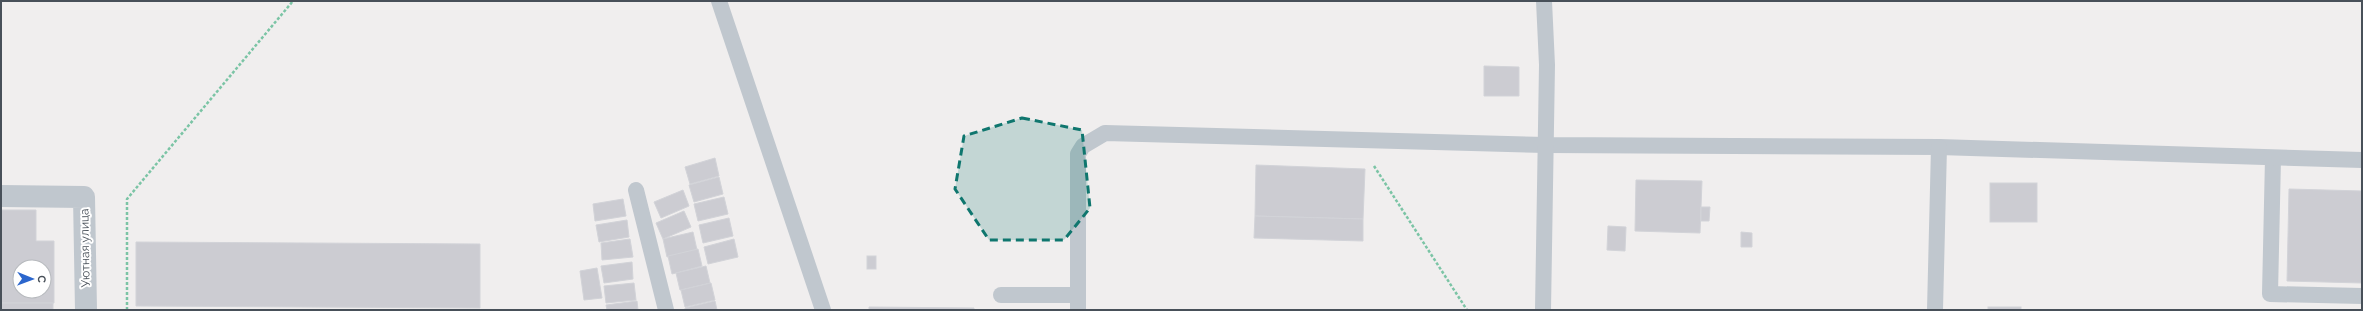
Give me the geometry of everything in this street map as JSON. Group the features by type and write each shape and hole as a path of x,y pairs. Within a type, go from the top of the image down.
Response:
{"street":[{"name":"Уютная улица","path":"1,196 84,197 86,310"}],"lane":[{"path":"718,1 823,310"},
{"path":"1543,310 1547,65 1544,1"},
{"path":"1001,295 1078,303 1078,154 1082,146 1105,133 1358,142 1546,145 1939,147 2362,160"},
{"path":"1935,310 1939,147"},
{"path":"2273,158 2270,294 2362,296"},
{"path":"636,190 666,310"}],"path":[{"path":"127,310 127,199 293,1"},
{"path":"1358,142 1467,310"}],"highlighted area":[{"path":"1022,118 1082,130 1090,208 1064,240 989,240 955,189 964,136"}],"building":[{"path":"1484,66 1519,67 1519,96 1484,96"},
{"path":"715,158 719,176 690,184 685,167"},
{"path":"1256,165 1365,169 1363,219 1255,216"},
{"path":"719,177 723,194 694,202 689,185"},
{"path":"1636,180 1702,181 1700,233 1635,231"},
{"path":"1990,183 2037,183 2037,222 1990,222"},
{"path":"2289,189 2362,191 2362,283 2287,281"},
{"path":"683,190 689,206 661,218 654,202"},
{"path":"724,197 728,214 698,221 694,204"},
{"path":"623,199 626,216 595,221 593,204"},
{"path":"1701,207 1710,207 1709,221 1701,221"},
{"path":"1,210 36,210 36,241 54,241 54,303 1,303"},
{"path":"684,211 691,227 663,239 656,223"},
{"path":"1255,216 1363,219 1363,241 1254,238"},
{"path":"729,218 733,236 703,243 699,225"},
{"path":"627,220 629,237 599,242 596,225"},
{"path":"1608,226 1626,227 1625,251 1607,250"},
{"path":"693,232 697,250 667,257 663,239"},
{"path":"1741,232 1752,233 1752,247 1741,247"},
{"path":"630,239 633,257 602,260 601,243"},
{"path":"734,239 738,257 708,264 704,247"},
{"path":"136,242 480,244 480,308 136,306"},
{"path":"698,249 702,266 672,274 668,256"},
{"path":"867,256 876,256 876,269 867,269"},
{"path":"632,262 633,279 604,283 601,266"},
{"path":"706,266 710,283 680,290 676,273"},
{"path":"597,268 602,298 584,300 580,271"},
{"path":"634,283 636,300 606,303 604,286"},
{"path":"711,283 715,300 685,307 681,290"},
{"path":"637,301 638,310 607,310 606,305"},
{"path":"715,301 717,310 685,310 685,308"},
{"path":"1,303 53,303 53,310 1,310"},
{"path":"869,307 974,308 974,310 869,310"},
{"path":"1988,307 2021,307 2021,310 1988,310"}]}
